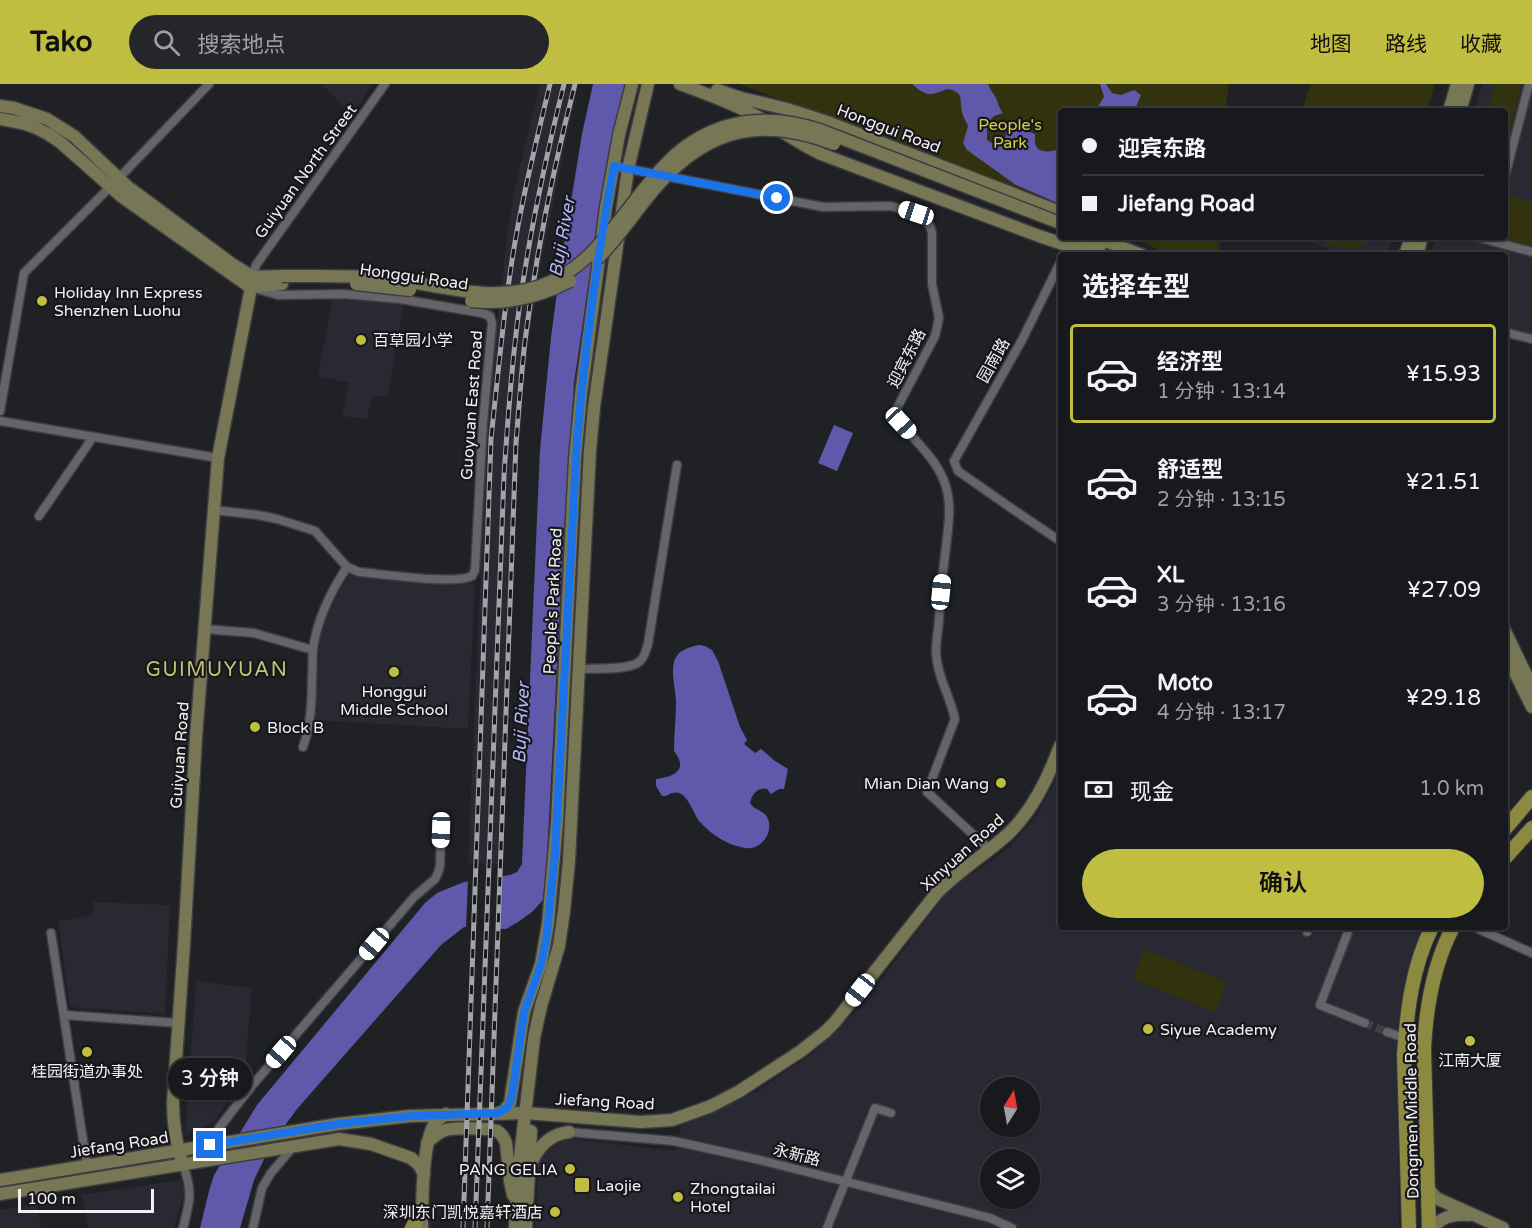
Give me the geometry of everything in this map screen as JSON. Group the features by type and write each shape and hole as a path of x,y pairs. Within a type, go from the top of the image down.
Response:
{"main road":[{"name":"People's Park Road","path":"498,1113 504,1111 510,1103 524,1012 541,964 547,933 557,833 581,395 606,207 619,135 632,84"},
{"name":"People's Park Road","path":"516,1204 534,1038 541,1006 556,959 569,861 594,406 628,169 648,84"},
{"path":"680,84 739,108 805,147 1040,236 1058,239"},
{"name":"Honggui Road","path":"702,84 741,98 809,116 1058,211"},
{"path":"1450,108 1457,84"},
{"path":"1461,108 1468,84"},
{"path":"0,106 47,119 74,136 114,183 147,215 252,282"},
{"path":"0,119 22,123 48,134 114,183"},
{"name":"Honggui Road","path":"252,282 348,276 384,278 486,294 513,293 540,286 566,274 593,252 666,164 688,145 728,126 756,120 790,122 820,130 1058,222"},
{"name":"Honggui Road","path":"282,280 369,285 491,303 505,303 537,296 570,281 597,259 611,246 658,185 690,154 732,134 762,129 784,130 811,136 1058,230"},
{"path":"1064,240 1128,252"},
{"path":"1123,240 1148,252"},
{"path":"1094,245 1114,252"},
{"name":"Guiyuan Road","path":"183,1165 173,1123 172,1103 213,510 218,458 252,282"},
{"path":"1508,637 1532,687"},
{"path":"1508,658 1532,708"},
{"name":"Xinyuan Road","path":"668,1127 738,1092 801,1051 825,1032 936,894 990,850 1022,819 1057,765"},
{"path":"1508,825 1532,797"},
{"path":"1508,855 1532,828"},
{"name":"Dongmen Middle Road","path":"1409,1228 1405,1038 1412,986 1422,949 1431,930"},
{"name":"Dongmen Middle Road","path":"1431,1228 1425,1027 1428,1001 1436,971 1452,930"},
{"path":"525,1113 531,1122 526,1228"},
{"name":"Jiefang Road","path":"0,1180 286,1132 410,1116 525,1113 641,1122 668,1127"},
{"path":"422,1228 427,1143 437,1120 446,1114"},
{"path":"427,1143 435,1136 455,1128 499,1132 506,1143 510,1181 516,1204 515,1228"},
{"path":"529,1170 537,1151 544,1142 556,1134 569,1132"},
{"name":"Jiefang Road","path":"0,1194 339,1139 371,1144 411,1158 424,1174"},
{"path":"1428,1185 1436,1198 1503,1228"},
{"path":"412,1228 422,1211"},
{"path":"1431,1228 1438,1221 1449,1216 1476,1216"}],"street":[{"path":"195,99 196,84"},
{"path":"0,411 24,273 209,84"},
{"name":"Guiyuan North Street","path":"252,282 256,264 385,84"},
{"path":"1508,165 1529,84"},
{"name":"迎宾东路","path":"614,166 823,207 881,205 903,209 924,218 930,226 933,247 932,284 939,318 935,336 897,408 896,416 939,470 949,500 936,651 938,672 953,708 955,719 927,792 990,850"},
{"path":"1492,240 1532,252"},
{"name":"园南路","path":"1058,267 1022,340 954,461 958,471 1058,540"},
{"name":"Guoyuan East Road","path":"252,282 278,296 364,295 421,302 482,313 489,316 492,323 483,422 475,570 472,576 459,580 440,579 359,572 347,567"},
{"path":"1508,333 1531,337"},
{"path":"0,420 218,458"},
{"path":"39,516 93,437"},
{"path":"579,669 628,667 640,662 643,657 648,644 676,465"},
{"path":"213,510 258,515 315,531 347,567 339,578 317,631 313,650 310,720 303,747"},
{"path":"204,629 254,633 313,650"},
{"path":"210,1145 219,1128 251,1087 414,897 435,879 440,867 441,830"},
{"path":"1349,930 1320,1005 1365,1023"},
{"path":"1481,930 1532,952"},
{"path":"51,933 87,1166"},
{"path":"65,1015 178,1023"},
{"path":"1387,1032 1405,1038"},
{"path":"827,1228 875,1108 891,1113"},
{"path":"668,1127 668,1137 672,1141"},
{"name":"永新路","path":"569,1132 672,1141 760,1160 990,1218 1012,1228"},
{"path":"253,1228 262,1188 294,1145"},
{"path":"183,1165 190,1189 190,1200 183,1228"}],"shaded area":[{"path":"321,84 373,84 352,114"},
{"path":"540,84 578,84 541,263 529,336 523,396 515,516 502,864 468,863 487,427 508,229 516,182"},
{"path":"593,84 626,84 598,218 574,383 543,900 532,912 506,929 464,927 441,945 297,1109 272,1143 254,1180 240,1228 200,1228 214,1175 257,1105 425,903 437,893 464,882 510,875 517,872 522,864 540,450 561,263 582,134"},
{"path":"912,84 988,84 1003,113 994,116 987,123 987,140 999,145 1005,141 1007,128 1020,132 1024,130 1035,134 1035,144 1038,149 1050,152 1058,149 1058,203 1016,185 967,150 963,143 968,126 962,114 960,97 957,92 948,89 929,94 922,92"},
{"path":"1100,84 1106,84 1112,93 1121,95 1134,90 1141,95 1136,107 1138,108 1097,108 1104,97"},
{"path":"1482,84 1532,84 1532,335 1508,329 1508,252 1432,252 1436,240 1508,240 1508,108 1475,108"},
{"path":"1302,240 1392,240 1386,252 1339,252"},
{"name":"百草园小学","path":"333,295 404,303 388,395 372,397 367,419 342,416 349,383 318,376"},
{"path":"834,425 853,433 837,471 818,463"},
{"name":"Honggui Middle School","path":"350,572 475,584 468,729 315,720 321,624"},
{"path":"699,645 712,650 718,661 740,727 747,740 744,744 755,753 761,749 788,769 784,789 771,794 767,789 760,789 752,797 750,803 767,817 769,828 765,839 751,848 733,845 716,836 697,818 684,796 673,793 662,796 656,786 656,779 674,774 680,768 674,751 676,703 673,675 675,659 682,651"},
{"path":"1058,779 1058,930 1425,930 1414,956 1403,994 1397,1043 1399,1228 535,1228 539,1151 553,1137 676,1151 682,1123 758,1091 814,1052 858,1010 949,890 1010,847 1040,811"},
{"path":"93,902 170,905 165,1014 70,1007 58,921 93,915"},
{"path":"196,981 252,988 244,1081 213,1122 185,1135"},
{"path":"181,1180 184,1193 174,1228 88,1228 82,1195"},
{"path":"37,1205 41,1228 0,1228 0,1210"}],"green space":[{"name":"People's Park","path":"739,84 1229,84 1225,108 1058,108 1058,206 982,175"},
{"path":"1310,84 1435,84 1428,108 1303,108"},
{"path":"1495,84 1521,84 1508,139 1508,108 1489,108"},
{"path":"1508,196 1532,202 1532,247 1505,240 1508,240"},
{"path":"1137,240 1221,240 1218,252 1164,252"},
{"path":"1318,240 1373,240 1345,248"},
{"path":"1144,949 1227,982 1215,1012 1132,979"}],"pier":[{"path":"502,873 500,931 466,930 468,878"}],"tunnel":[{"path":"1365,1023 1387,1032"}],"railway":[{"path":"463,1228 491,439 514,250 550,84"},
{"path":"475,1228 504,475 509,409 519,310 529,245 564,84"},
{"path":"487,1228 516,442 534,276 552,180 575,84"}],"place":[{"name":"Holiday Inn Express Shenzhen Luohu","path":"42,301"},
{"name":"百草园小学","path":"361,340"},
{"name":"Honggui Middle School","path":"394,672"},
{"name":"Block B","path":"255,727"},
{"name":"Mian Dian Wang","path":"1001,783"},
{"name":"Siyue Academy","path":"1148,1029"},
{"name":"江南大厦","path":"1470,1041"},
{"name":"桂园街道办事处","path":"87,1052"},
{"name":"PANG GELIA","path":"570,1169"},
{"name":"Laojie","path":"582,1185"},
{"name":"Zhongtailai Hotel","path":"678,1197"},
{"name":"深圳东门凯悦嘉轩酒店","path":"555,1212"}],"district":[{"name":"GUIMUYUAN","path":"217,669"}],"route":[{"path":"210,1145 338,1124 410,1116 498,1113 508,1107 512,1096 524,1012 541,964 548,924 557,823 575,459 595,289 614,166 777,198"}],"water label":[{"name":"Buji River","path":"562,237"},
{"name":"Buji River","path":"521,723"}]}
